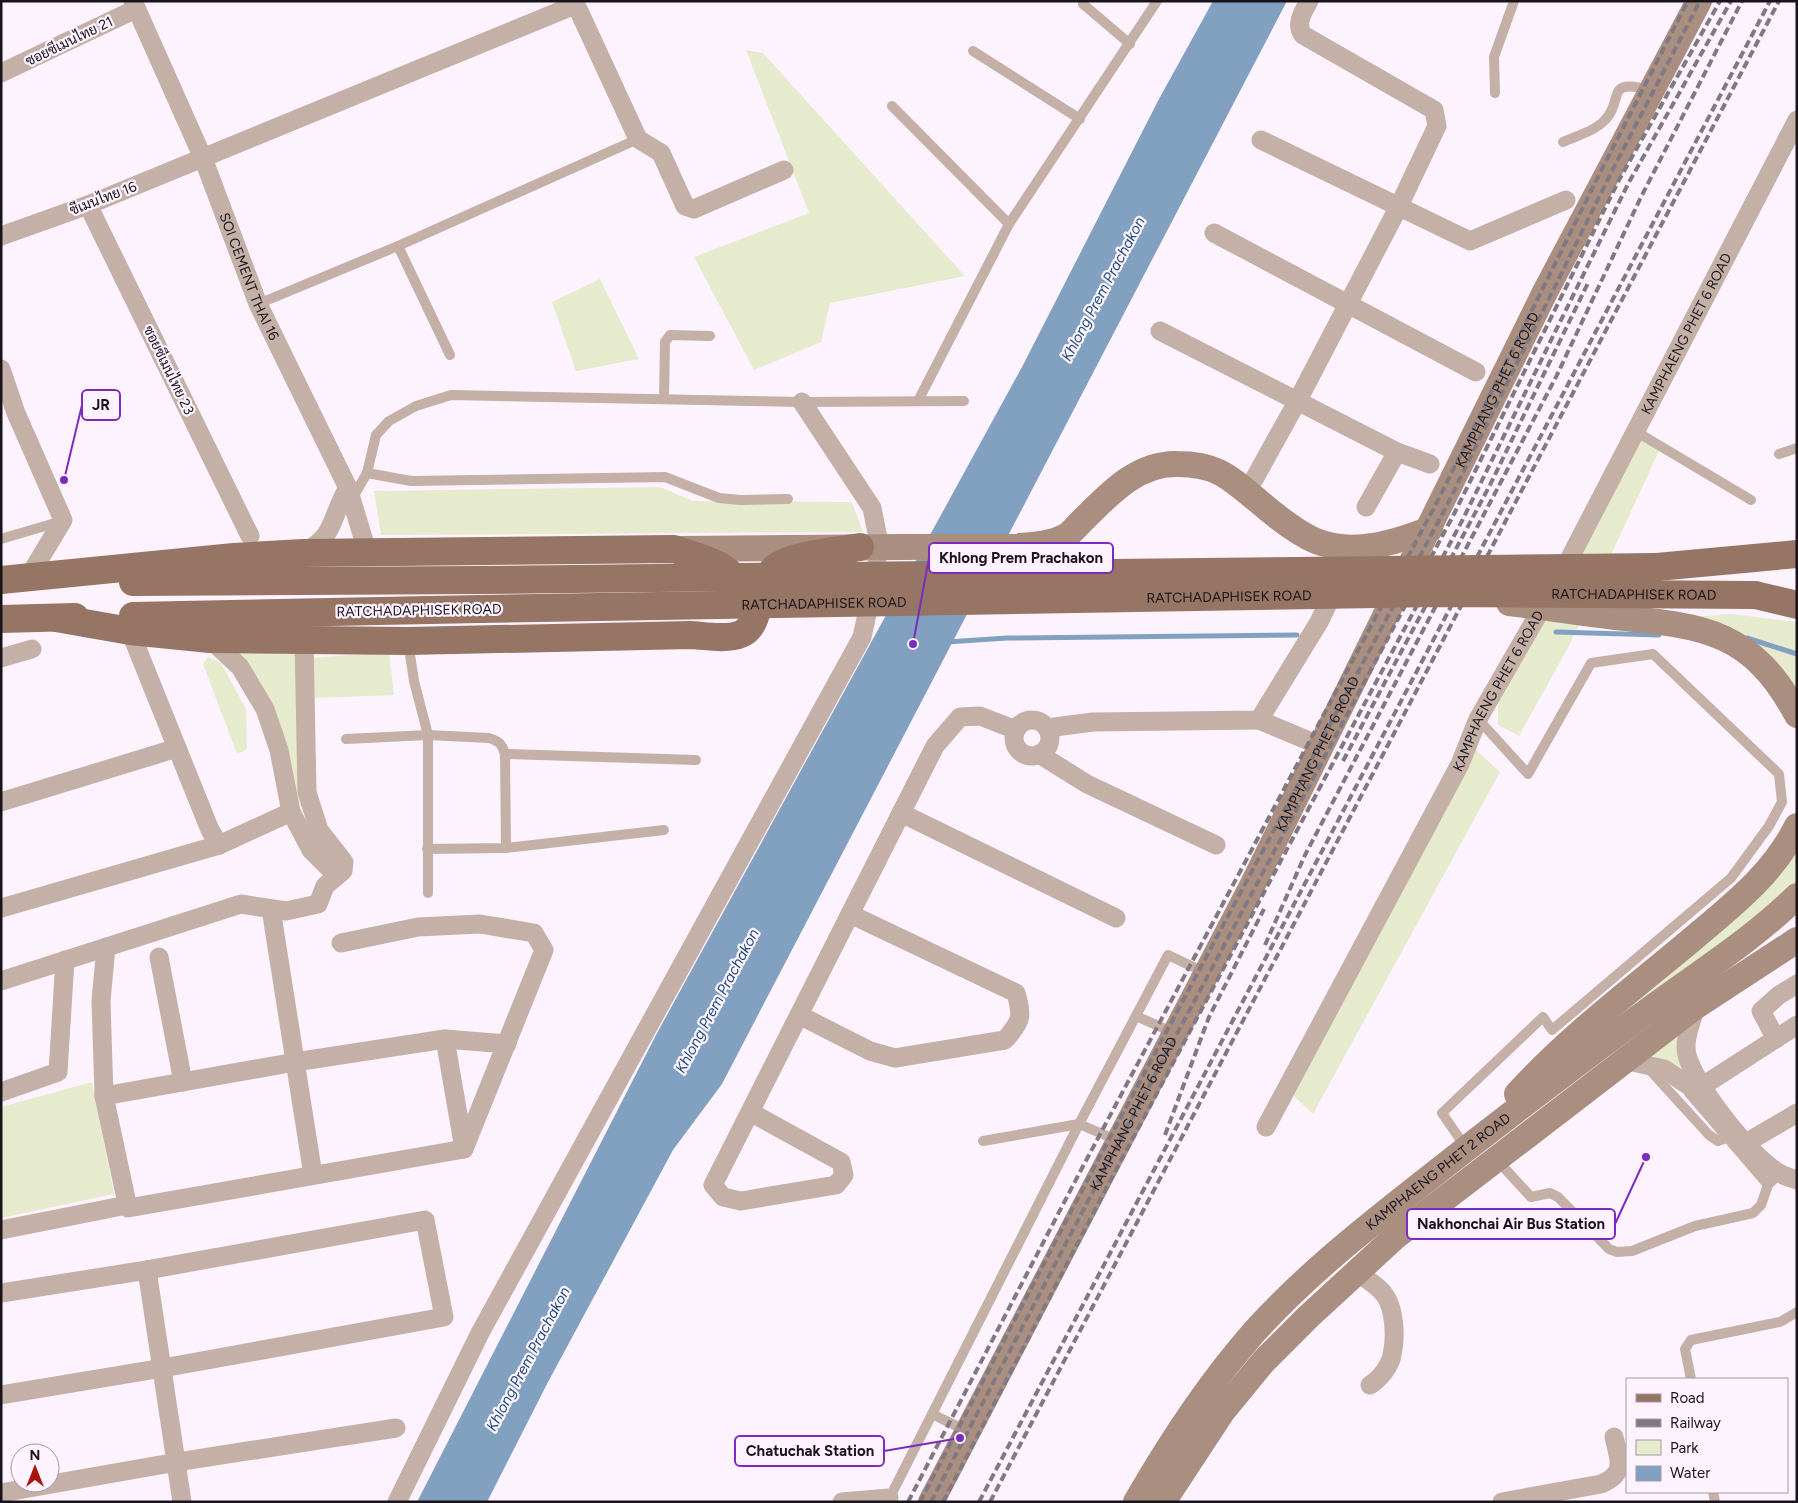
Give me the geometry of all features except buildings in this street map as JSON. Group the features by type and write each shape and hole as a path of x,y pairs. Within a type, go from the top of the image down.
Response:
{"main road":[{"name":"KAMPHANG PHET 6 ROAD","path":"931,1502 1207,973 1430,529 1545,292 1699,1"},
{"path":"1,581 206,559 303,553 869,548 1042,544 1066,536 1125,480 1164,465 1205,466 1223,472 1270,511 1315,540 1355,547 1396,542 1430,529"},
{"path":"56,618 130,631 210,639 408,641 691,635 726,637 742,634 750,627 756,616 761,588 769,574 777,566 801,558 869,548"},
{"path":"674,549 717,564 730,571 744,589 747,598 744,615 738,625 728,630 691,635"},
{"path":"1657,567 1797,554"},
{"name":"RATCHADAPHISEK ROAD","path":"1,581 481,580 1657,567 1797,569"},
{"path":"1439,593 1671,623 1708,632 1726,639 1757,659 1779,684 1797,715"},
{"name":"RATCHADAPHISEK ROAD","path":"1,618 1439,593 1797,596"},
{"path":"1755,595 1797,605"},
{"path":"1476,1141 1506,1105 1556,1054 1760,881 1788,843 1797,826"},
{"name":"KAMPHAENG PHET 2 ROAD","path":"1136,1502 1186,1419 1219,1374 1256,1330 1348,1242 1476,1141 1679,987 1748,939 1797,896"},
{"name":"KAMPHAENG PHET 2 ROAD","path":"1163,1502 1222,1412 1263,1362 1395,1237 1495,1159 1634,1062 1696,1006 1797,940"}],"street":[{"path":"1248,492 1398,208 1437,126 1434,110 1303,35 1299,24 1309,1"},
{"name":"ซอยซีเมนไทย 21","path":"1,73 134,5"},
{"name":"SOI CEMENT THAI 16","path":"134,5 203,158 258,304 350,494 367,551"},
{"name":"ซีเมนไทย 16","path":"1,236 203,158 570,7 578,8 638,138"},
{"name":"KAMPHAENG PHET 6 ROAD","path":"1266,1127 1460,764 1478,719 1580,542 1635,431 1791,143 1797,120"},
{"path":"638,138 660,153 680,198 685,206 694,209 784,170"},
{"path":"1261,140 1398,208 1470,241 1566,200"},
{"name":"ซอยซีเมนไทย 23","path":"88,204 250,536"},
{"path":"1214,233 1476,372"},
{"path":"1160,331 1397,452 1430,464"},
{"path":"1,369 9,415 63,520 28,578"},
{"path":"396,1502 480,1334 862,637 869,609 869,548 877,526 872,508 802,402"},
{"path":"1366,507 1397,452"},
{"path":"303,553 317,545 327,536 350,494"},
{"path":"1259,720 1319,622 1355,547"},
{"path":"130,631 177,748 219,845"},
{"path":"210,639 240,667 265,709 280,750 291,812 311,850 337,876"},
{"path":"1,981 241,904 286,911 318,904 325,886 343,871 344,862 319,830 307,792 304,640"},
{"path":"1,658 32,649"},
{"path":"750,1112 841,1162 844,1175 836,1185 741,1201 723,1197 713,1186 750,1112 935,746 960,717 980,716 1016,730"},
{"path":"1039,754 1048,746 1050,740 1047,728 1037,720 1025,721 1016,730 1014,742 1021,752 1026,755 1039,754 1087,784 1216,845"},
{"path":"1047,728 1093,722 1259,720 1321,746"},
{"path":"1,802 177,748"},
{"path":"1,908 219,845 291,812"},
{"path":"901,813 1116,918"},
{"path":"270,909 313,1175"},
{"path":"799,1015 870,1051 895,1058 1005,1040 1019,1024 1021,1012 1016,993 850,914"},
{"path":"341,944 418,927 480,924 534,933 544,950 464,1149"},
{"path":"106,947 101,1001 104,1096 127,1205"},
{"path":"160,957 183,1082"},
{"path":"1,1092 58,1072 65,960"},
{"path":"1776,1039 1761,1011 1779,995 1797,984"},
{"path":"1696,1006 1687,1041 1686,1054 1705,1092 1774,1179 1797,1180"},
{"path":"1705,1092 1797,1025"},
{"path":"104,1096 295,1062 445,1039 507,1044"},
{"path":"445,1039 464,1149"},
{"path":"1634,1062 1675,1075 1705,1092"},
{"path":"1746,1142 1797,1114"},
{"path":"1,1230 127,1205 128,1208 464,1149"},
{"path":"1,1293 147,1270 425,1220 444,1317 163,1368 1,1395"},
{"path":"147,1270 182,1502"},
{"path":"1358,1272 1384,1294 1389,1305 1393,1328 1392,1356 1380,1379 1370,1385"},
{"path":"1,1493 176,1462 396,1428"},
{"path":"1502,1502 1601,1484 1614,1478 1619,1472 1619,1460 1614,1437"},
{"path":"842,1502 888,1500"}],"lane":[{"path":"918,401 1009,224 1157,1"},
{"path":"1495,93 1494,57 1514,1"},
{"path":"1083,4 1130,44"},
{"path":"973,51 1080,119"},
{"path":"1563,142 1604,121 1617,93 1621,89 1632,86 1651,90"},
{"path":"892,106 1009,224"},
{"path":"258,304 398,246 638,138"},
{"path":"398,246 450,355"},
{"path":"664,399 665,342 670,335 710,336"},
{"path":"350,494 367,473 376,435 389,421 416,406 451,395 802,402 964,401"},
{"path":"1635,431 1751,500"},
{"path":"1779,454 1797,448"},
{"path":"367,473 411,481 665,477 719,498 740,500 788,499"},
{"path":"1,539 63,520"},
{"path":"408,641 414,681 428,735 426,849 428,893"},
{"path":"1476,1141 1442,1113 1543,1018 1552,1030 1731,878 1769,826 1782,802 1779,774 1653,654 1592,663 1528,774 1478,719"},
{"path":"346,739 428,735 489,738 499,741 505,754 506,848"},
{"path":"505,754 696,760"},
{"path":"426,849 506,848 664,830"},
{"path":"888,1500 1079,1124 1168,955 1207,973"},
{"path":"1136,1016 1175,1034"},
{"path":"1634,1062 1709,1135 1718,1141 1726,1138"},
{"path":"1495,1159 1531,1197 1550,1193 1558,1196 1608,1249 1617,1252 1632,1251 1695,1226 1753,1213 1761,1205 1774,1179 1726,1138 1675,1075"},
{"path":"983,1141 1079,1124 1119,1141"},
{"path":"1691,1378 1685,1349 1691,1340 1780,1322 1797,1312"},
{"path":"932,1414 968,1431"}],"green space":[{"path":"746,50 763,53 965,276 830,303 821,342 754,370 694,257 809,213"},
{"path":"600,279 639,359 576,371 552,302"},
{"path":"1638,438 1659,451 1570,644 1519,736 1498,725 1498,699"},
{"path":"660,487 693,501 852,502 863,532 381,535 374,491"},
{"path":"1732,614 1797,622 1797,704 1691,617"},
{"path":"236,649 299,651 305,811 296,802"},
{"path":"389,652 394,695 313,698 311,658"},
{"path":"208,657 221,663 246,709 247,749 237,754 203,664"},
{"path":"1473,747 1500,772 1313,1114 1293,1095"},
{"path":"1797,842 1797,882 1750,925 1566,1059"},
{"path":"1674,1039 1678,1039 1684,1071 1667,1061 1652,1056"},
{"path":"92,1082 114,1194 1,1218 1,1107"}],"water":[{"path":"1213,1 1287,1 722,1084 673,1150 548,1382 487,1502 417,1502 656,1035 1022,367 1159,99"}],"waterway":[{"path":"1556,632 1659,635"},
{"path":"947,642 1007,638 1297,635"},
{"path":"1747,638 1797,654"}],"railway":[{"path":"908,1502 1081,1170 1436,504 1601,171 1688,1"},
{"path":"920,1502 1090,1175 1445,509 1610,175 1700,1"},
{"path":"931,1502 1099,1180 1454,514 1619,180 1720,1"},
{"path":"943,1502 1108,1185 1463,519 1628,184 1731,1"},
{"path":"1265,945 1305,855 1556,377 1641,197 1742,1"},
{"path":"979,1502 1770,1"},
{"path":"990,1502 1779,1"},
{"path":"1343,761 1490,485 1588,283"},
{"path":"1165,1135 1209,1017 1264,909"}],"place":[{"name":"JR","path":"64,480"},
{"name":"Khlong Prem Prachakon","path":"913,644"},
{"name":"Nakhonchai Air Bus Station","path":"1646,1157"},
{"name":"Chatuchak Station","path":"960,1438"}]}
